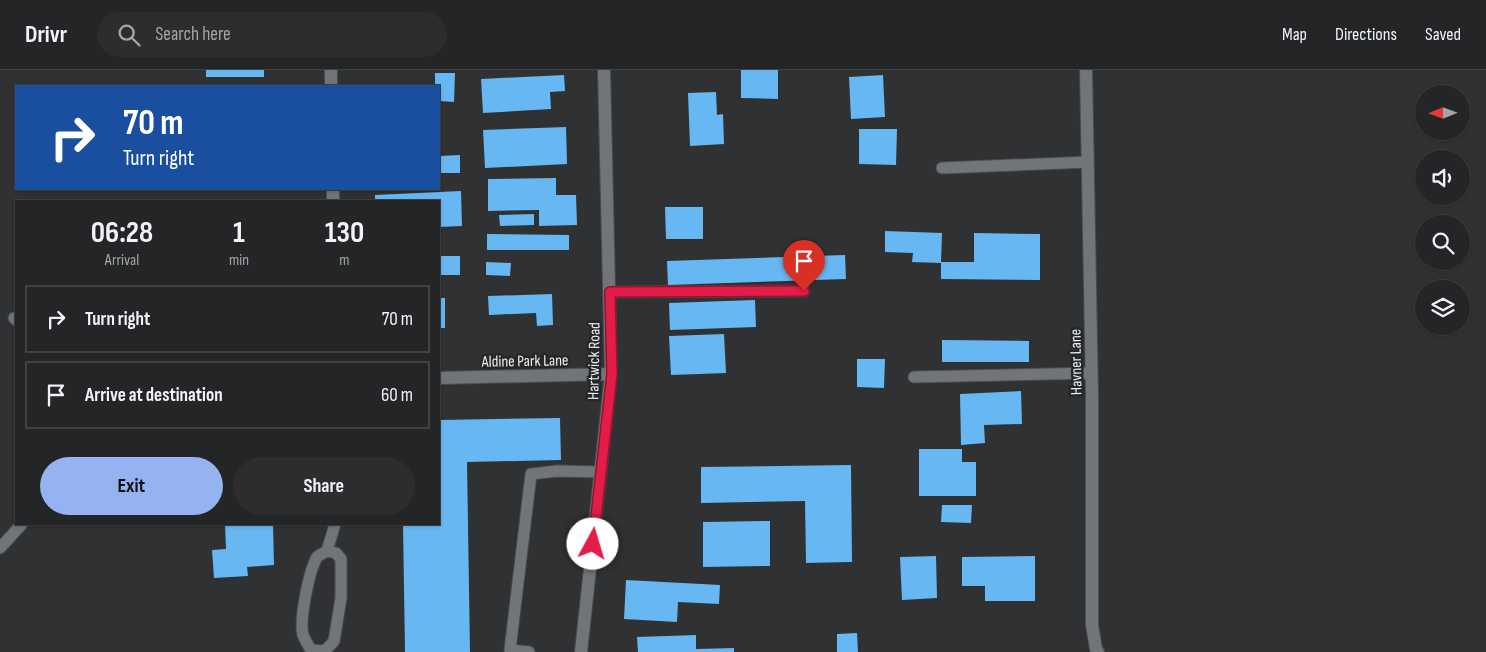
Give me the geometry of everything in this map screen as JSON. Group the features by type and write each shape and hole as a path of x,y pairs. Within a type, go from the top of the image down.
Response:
{"street":[{"path":"331,70 331,85"},
{"name":"Hartwick Road","path":"582,652 612,374 604,70"},
{"name":"Havner Lane","path":"1086,70 1092,373 1092,625 1098,652"},
{"name":"Aldine Park Lane","path":"440,378 612,374"}],"lane":[{"path":"942,168 1088,162"},
{"path":"610,292 804,291"},
{"path":"914,376 1092,373"},
{"path":"529,652 510,650 531,474 557,471 601,472"},
{"path":"0,548 21,525"},
{"path":"327,551 336,552 341,559 341,598 334,641 325,651 311,650 303,635 303,614 309,582 318,556 327,551 335,525"}],"building":[{"path":"206,70 264,70 264,77 206,77"},
{"path":"741,70 778,70 778,99 741,98"},
{"path":"435,73 455,73 454,102 440,101 440,85 435,85"},
{"path":"564,75 565,91 550,92 551,109 483,113 481,79"},
{"path":"883,75 885,117 851,119 849,77"},
{"path":"716,92 717,115 723,114 724,144 690,146 688,93"},
{"path":"566,127 567,164 485,168 483,130"},
{"path":"859,129 897,129 896,165 859,164"},
{"path":"460,155 460,173 440,173 440,156"},
{"path":"556,178 556,195 576,195 577,225 539,226 539,210 488,211 488,179"},
{"path":"461,191 462,226 440,227 440,200 375,200 375,195"},
{"path":"665,207 703,207 703,239 666,239"},
{"path":"534,214 534,225 500,226 499,215"},
{"path":"885,231 942,233 941,263 912,262 913,253 885,252"},
{"path":"974,233 1040,234 1040,280 941,279 941,262 974,262"},
{"path":"487,234 569,235 569,250 487,250"},
{"path":"845,255 846,279 668,285 667,261"},
{"path":"440,256 460,256 460,275 440,275"},
{"path":"486,262 511,263 510,276 486,275"},
{"path":"552,294 553,325 537,326 536,313 489,315 488,296"},
{"path":"440,298 445,298 445,328 440,328"},
{"path":"755,300 756,327 670,330 669,303"},
{"path":"724,334 726,373 671,375 669,336"},
{"path":"942,340 1029,341 1029,362 942,362"},
{"path":"857,359 885,359 884,388 857,387"},
{"path":"1021,391 1022,424 984,425 985,443 961,445 960,394"},
{"path":"560,418 561,460 467,462 470,652 405,652 403,525 440,525 440,420"},
{"path":"919,449 962,449 962,462 976,462 976,496 919,496"},
{"path":"851,465 852,562 806,563 805,501 701,503 701,467"},
{"path":"942,505 972,505 971,523 941,522"},
{"path":"770,521 770,566 703,567 703,522"},
{"path":"225,525 273,525 274,565 247,567 248,576 214,578 212,550 226,549"},
{"path":"936,556 937,598 902,600 900,557"},
{"path":"1035,556 1035,601 985,601 985,586 962,586 962,557"},
{"path":"626,580 720,585 719,604 678,602 677,622 624,619"},
{"path":"857,633 858,652 837,652 837,634"},
{"path":"696,635 696,649 734,648 734,652 638,652 637,637"}],"route":[{"path":"593,544 612,374 610,292 804,291"}]}
